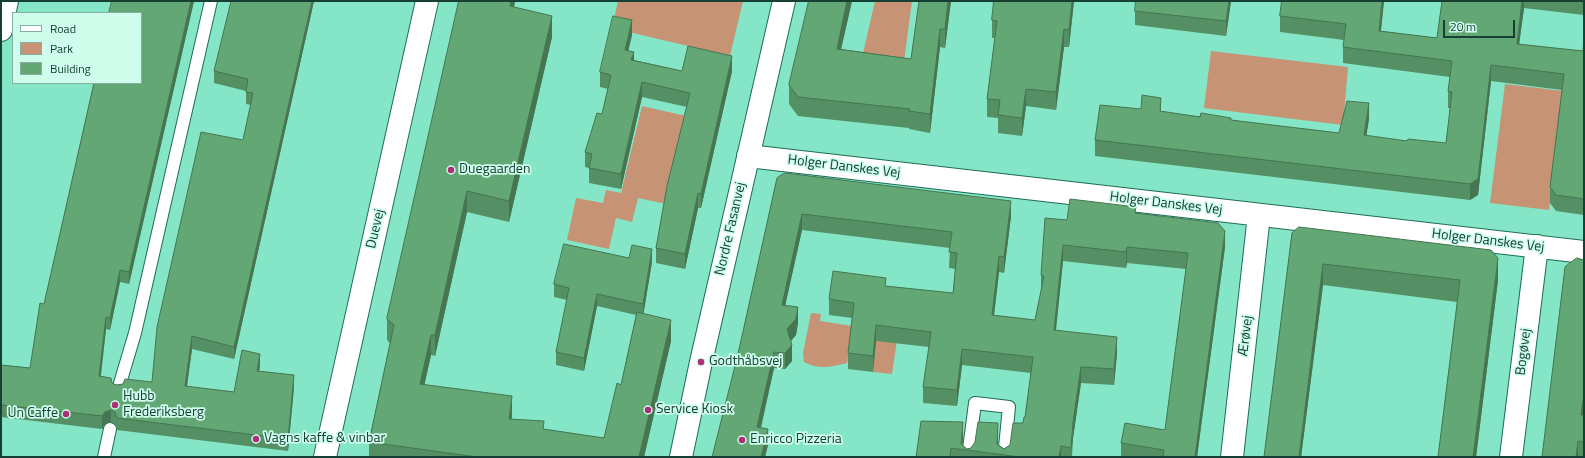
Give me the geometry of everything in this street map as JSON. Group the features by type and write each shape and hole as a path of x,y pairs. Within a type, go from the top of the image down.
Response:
{"street":[{"path":"1,30 7,1"},
{"name":"Duevej","path":"325,457 427,1"},
{"name":"Nordre Fasanvej","path":"681,457 784,1"},
{"name":"Holger Danskes Vej","path":"748,156 1584,252"},
{"name":"Ærøvej","path":"1232,457 1260,215"},
{"name":"Bogøvej","path":"1511,457 1536,246"}],"lane":[{"path":"118,390 135,333 211,1"},
{"path":"968,457 975,402 1009,407 1004,457"},
{"path":"104,457 110,429"}],"green space":[{"path":"618,1 743,1 730,56 612,28"},
{"path":"875,1 912,1 904,61 863,53"},
{"path":"1211,51 1348,67 1343,125 1204,108"},
{"path":"1505,84 1563,91 1549,210 1490,203"},
{"path":"642,106 686,116 666,204 638,198 632,222 616,218 609,249 567,240 576,198 603,203 606,190 621,193"},
{"path":"811,313 821,314 820,321 898,333 892,374 873,372 875,348 851,345 847,363 836,366 820,367 809,365 804,362 803,353"}],"building":[{"path":"112,1 191,1 129,272 120,270 110,318 106,317 99,376 111,378 112,383 116,385 123,384 125,379 152,382 157,327 201,132 243,140 253,93 246,92 248,79 214,71 231,1 312,1 234,347 192,336 185,386 234,392 242,350 260,354 257,371 294,375 288,439 117,418 115,412 111,410 105,412 102,416 1,405 1,365 30,368 40,303 44,304 94,84 142,84 142,12 109,12"},
{"path":"459,1 511,1 510,6 552,16 509,201 467,191 435,335 431,335 420,384 512,396 509,419 544,421 543,429 604,438 617,383 621,385 637,312 671,320 639,457 477,457 369,442 394,325 387,319"},
{"path":"809,1 847,1 837,49 911,59 919,1 948,1 945,29 940,29 930,114 909,111 910,109 798,97 789,85"},
{"path":"994,1 1072,1 1069,30 1064,29 1056,92 1026,89 1022,118 998,115 1000,100 987,99 997,21 992,20"},
{"path":"1136,1 1229,1 1226,21 1135,11"},
{"path":"1282,1 1382,1 1379,31 1437,38 1442,1 1522,1 1517,44 1583,51 1584,38 1584,199 1556,195 1550,187 1564,74 1491,65 1478,179 1470,184 1095,140 1100,105 1141,109 1142,95 1161,98 1160,111 1200,117 1201,113 1231,118 1231,120 1339,133 1347,101 1369,103 1364,135 1407,141 1408,139 1446,143 1452,92 1448,91 1452,61 1343,47 1346,24 1280,16"},
{"path":"613,16 632,20 625,50 634,52 631,60 682,71 688,46 732,56 701,194 698,193 685,254 656,248 667,186 690,93 642,82 621,174 589,168 592,154 585,152 597,113 602,114 611,75 600,72"},
{"path":"785,173 1011,201 1004,257 999,256 992,315 1035,320 1044,276 1041,275 1045,218 1067,220 1070,199 1136,207 1135,213 1218,223 1225,231 1195,457 1163,457 1164,450 1121,443 1125,423 1165,430 1188,253 1127,247 1126,252 1063,245 1054,330 1117,337 1114,369 1081,367 1073,422 1071,448 1061,446 1059,457 1020,457 951,448 950,457 916,457 921,421 963,422 961,444 967,449 971,448 975,442 978,422 998,423 997,444 1004,449 1010,445 1013,423 1023,423 1025,417 1033,357 962,349 957,390 923,387 931,332 876,325 873,356 848,353 854,303 829,299 833,271 886,278 885,286 953,293 957,253 949,252 952,232 802,214 782,305 798,307 796,319 787,329 792,345 785,353 774,352 757,427 768,429 761,457 712,457 738,354 777,178"},
{"path":"1299,227 1491,250 1498,258 1473,457 1438,457 1460,280 1323,264 1299,457 1264,457 1292,233"},
{"path":"564,244 629,258 632,245 652,249 643,304 597,294 584,358 556,352 569,288 554,284"},
{"path":"1577,258 1584,260 1584,394 1581,415 1584,415 1584,442 1578,441 1576,457 1542,457 1565,267"}],"place":[{"name":"Duegaarden","path":"451,170"},
{"name":"Godthåbsvej","path":"701,362"},
{"name":"Hubb Frederiksberg","path":"115,405"},
{"name":"Service Kiosk","path":"648,410"},
{"name":"Un Caffe","path":"66,414"},
{"name":"Vagns kaffe & vinbar","path":"256,439"},
{"name":"Enricco Pizzeria","path":"742,440"}]}
